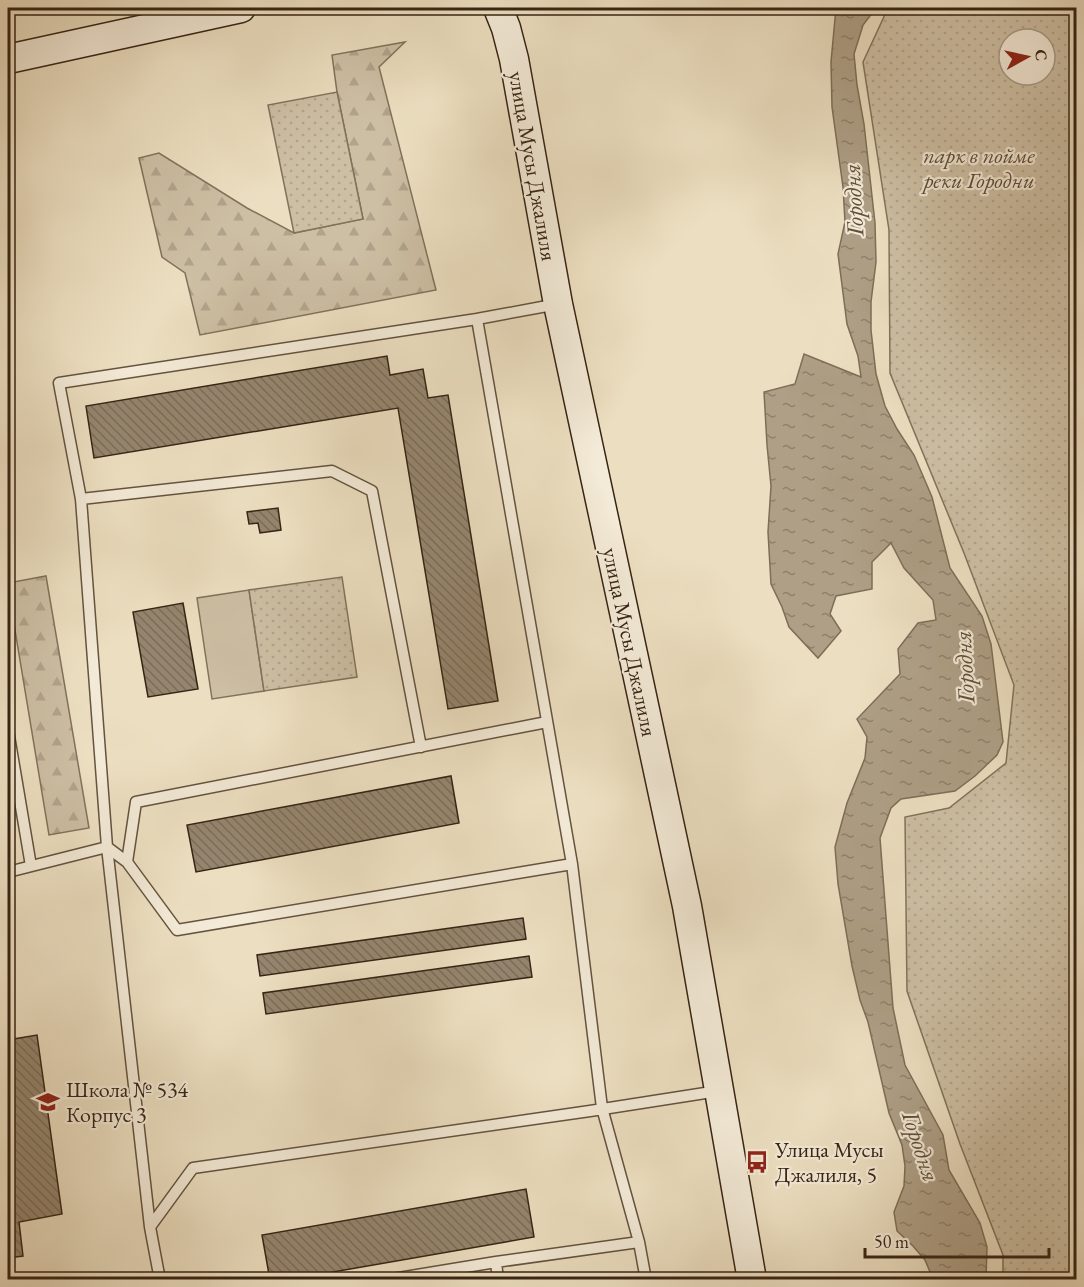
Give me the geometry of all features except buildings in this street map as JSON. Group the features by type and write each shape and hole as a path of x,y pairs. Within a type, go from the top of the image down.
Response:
{"main road":[{"path":"8,59 241,8"},
{"name":"улица Мусы Джалиля","path":"498,8 514,59 558,304 687,906 752,1280"}],"lane":[{"path":"160,1280 150,1227 107,847 81,499 59,383 477,320 558,304"},
{"path":"477,320 572,864 602,1108 639,1242 646,1280"},
{"path":"81,499 332,471 372,491 421,747"},
{"path":"127,862 136,802 547,722"},
{"path":"8,730 31,866"},
{"path":"107,847 127,862 177,930 572,864"},
{"path":"8,872 107,847"},
{"path":"150,1227 192,1168 718,1091"},
{"path":"386,1280 639,1242"},
{"path":"496,1262 498,1280"}],"green space":[{"name":"парк в пойме реки Городни","path":"888,8 1076,8 1076,1279 1003,1279 1003,1255 960,1144 907,991 905,817 949,808 1006,763 1014,685 964,553 890,373 889,230 863,62"},
{"path":"405,42 379,67 436,290 200,335 185,273 162,257 139,158 159,153 247,208 294,233 363,219 337,92 332,55"},
{"path":"337,92 363,219 294,233 268,105"},
{"path":"46,576 89,828 49,835 8,588 8,583"},
{"path":"342,577 357,677 264,691 249,590"},
{"path":"249,590 264,691 212,699 197,598"}],"water":[{"name":"Городня","path":"836,8 876,8 863,25 854,54 875,223 876,262 871,302 871,330 876,374 885,406 914,455 932,497 950,568 982,616 991,644 1003,742 997,755 955,791 901,799 891,808 880,838 893,1008 905,1065 943,1135 949,1170 980,1223 987,1247 986,1279 933,1279 925,1260 897,1231 894,1212 904,1186 905,1166 902,1145 889,1113 868,1022 852,966 838,884 835,847 847,803 865,758 867,737 857,719 900,674 898,649 918,623 936,620 933,600 904,568 891,543 872,562 872,589 836,596 830,614 841,631 818,658 789,627 771,584 768,532 771,486 764,392 795,384 804,354 861,377 858,356 847,324 838,254 845,222 843,187 832,107 831,62"}],"place":[{"name":"Школа № 534 Корпус 3","path":"48,1102"},
{"name":"Улица Мусы Джалиля, 5","path":"757,1162"}]}
